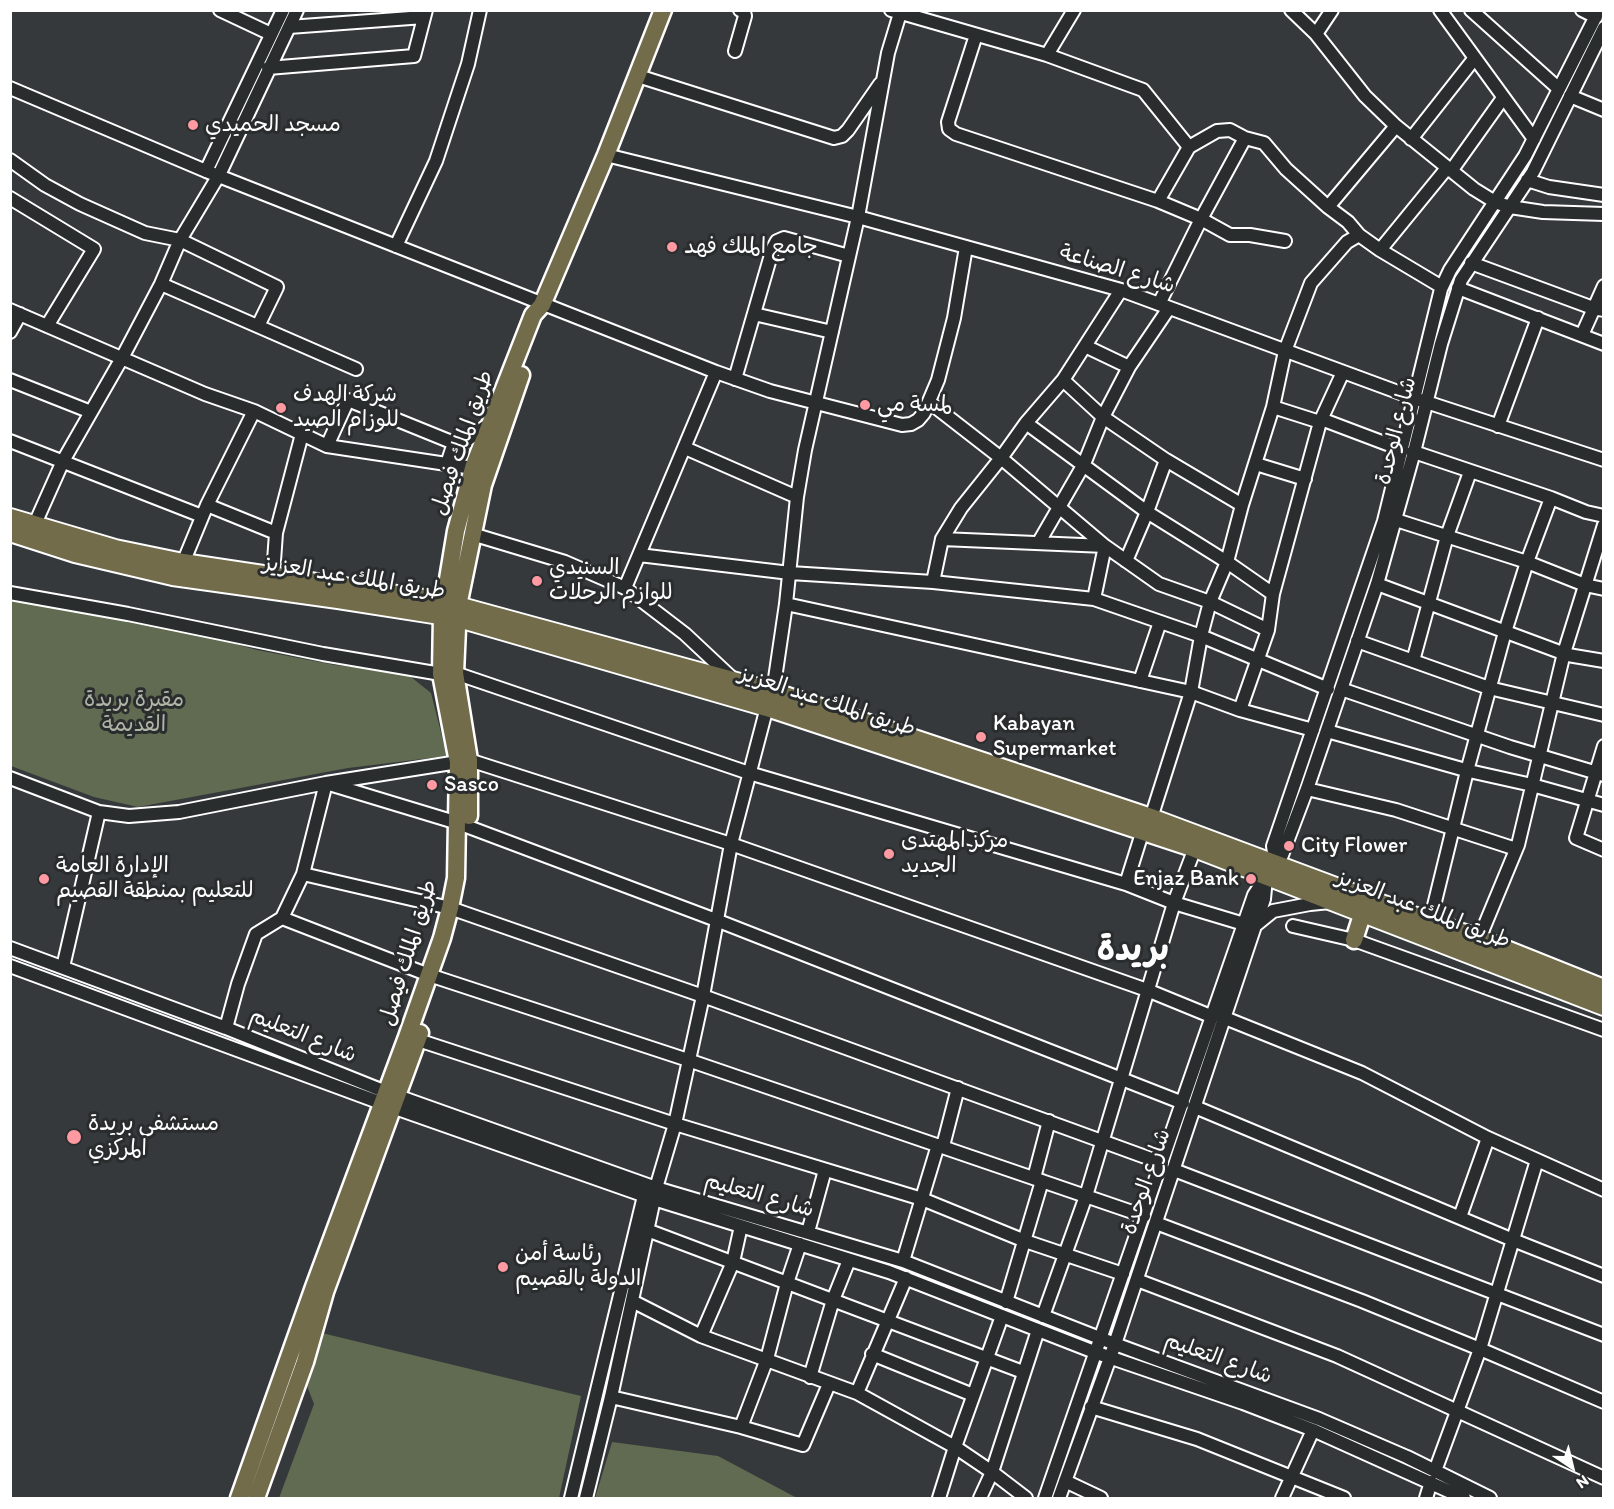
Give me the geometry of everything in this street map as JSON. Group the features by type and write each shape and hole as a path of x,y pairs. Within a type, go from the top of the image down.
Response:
{"highway":[{"name":"طريق الملك عبد العزيز","path":"10,518 115,549 183,563 273,575 451,610 736,681 770,699"},
{"name":"طريق الملك عبد العزيز","path":"10,532 75,553 173,576 338,598 451,610 770,699 1147,824 1271,871 1337,902 1603,1000"},
{"name":"طريق الملك عبد العزيز","path":"1147,824 1195,848 1479,939 1603,1000"}],"main road":[{"name":"طريق الملك فيصل","path":"239,1498 434,977 466,881 463,761 448,674 456,531 473,468 533,315 542,305 606,155 663,10"},
{"name":"طريق الملك فيصل","path":"451,610 483,485 543,316 542,305"},
{"path":"1354,940 1363,912"},
{"name":"طريق الملك فيصل","path":"256,1498 304,1362 389,1099 418,1040 434,977"}],"street":[{"path":"220,10 271,34"},
{"path":"206,171 283,10"},
{"path":"34,526 63,461 122,358 161,284 180,240 219,175 297,10"},
{"path":"396,246 436,161 468,64 480,10"},
{"path":"735,51 745,16 740,10"},
{"path":"1047,56 1074,10"},
{"path":"1291,10 1316,34 1365,96 1396,126 1449,170 1495,202 1510,207 1543,212 1604,213"},
{"path":"1316,34 1332,10"},
{"path":"1440,10 1534,139"},
{"path":"1471,10 1565,92 1604,110"},
{"path":"1271,871 1273,846 1409,451 1414,398 1442,287 1450,270 1565,92 1600,19 1582,10"},
{"path":"571,1498 652,1194 675,1124 703,996 731,844 770,699 786,604 797,497 812,413 858,217 882,81 897,12 1047,56 1143,90 1189,147"},
{"path":"268,68 414,56 425,14 289,27"},
{"path":"976,35 948,122 949,129 956,134 1158,201 1201,219 1230,235 1250,235 1285,241"},
{"path":"1411,139 1474,59"},
{"path":"638,76 834,138 842,136 848,130 882,81"},
{"path":"10,88 206,171 716,372 770,391 902,424 911,424 924,414 938,380 954,318 966,248"},
{"name":"شارع الوحدة","path":"1059,1498 1091,1407 1103,1355 1115,1344 1174,1170 1189,1105 1250,924 1264,899 1271,871 1282,855 1307,789 1377,584 1396,520 1409,451 1427,402 1458,288 1527,180 1565,92"},
{"path":"1380,250 1449,170 1503,98"},
{"path":"1328,207 1396,126"},
{"path":"1158,201 1189,147 1216,131 1230,130 1245,138 1264,143 1286,169 1348,222 1359,235 1442,287"},
{"path":"1039,542 1084,464 1103,417 1164,306 1201,219 1245,138"},
{"name":"شارع الصناعة","path":"606,155 858,217 1121,290 1414,398 1604,460"},
{"path":"10,160 45,185 80,204 145,233 180,240 277,287 258,326"},
{"path":"1527,180 1549,187 1602,192 1590,213"},
{"path":"10,198 94,249 47,326"},
{"path":"1126,884 1191,692 1210,602 1227,562 1242,505 1273,407 1286,351 1311,283 1347,242 1359,235"},
{"path":"735,379 777,241 784,238 849,256"},
{"path":"1472,263 1598,309"},
{"path":"161,284 356,369"},
{"path":"1582,335 1598,309 1604,286"},
{"path":"1458,288 1604,344"},
{"path":"933,582 942,539 961,508 1001,459 1026,423 1063,380 1121,290"},
{"path":"10,332 15,312 205,394 254,411 327,446 473,468"},
{"path":"754,314 832,332"},
{"path":"1498,426 1538,318"},
{"path":"1085,346 1129,367"},
{"path":"625,588 716,372"},
{"path":"1240,710 1268,630 1273,594 1320,421 1343,372"},
{"path":"10,380 91,412"},
{"path":"1063,380 1103,417 1166,460 1242,505"},
{"path":"327,446 348,400 454,443 464,442 491,422"},
{"path":"929,402 1105,546 1160,584 1210,602 1268,630"},
{"path":"1273,407 1551,498 1586,512 1604,516"},
{"path":"183,563 204,510 254,411"},
{"path":"1026,423 1147,512 1273,594"},
{"path":"273,575 276,532 302,434"},
{"path":"10,441 204,510 276,532"},
{"path":"447,464 454,443"},
{"path":"685,448 797,497"},
{"path":"1126,561 1166,460"},
{"path":"1256,464 1305,479"},
{"path":"1413,661 1447,536 1470,472"},
{"path":"1430,922 1467,771 1505,632 1527,562 1551,498"},
{"path":"1396,520 1527,562 1585,585 1604,589"},
{"path":"1479,939 1516,849 1564,653 1604,525"},
{"path":"472,534 564,561 625,588 685,634 736,681"},
{"path":"942,539 1105,546"},
{"path":"1094,599 1105,546"},
{"path":"639,555 790,573 933,582 1094,599 1201,636 1328,689"},
{"path":"1377,584 1564,653 1604,661"},
{"path":"10,593 139,616 323,654 448,674 749,773 1126,884 1174,903 1250,924 1273,911 1337,902"},
{"path":"786,604 1191,692 1240,710 1313,730"},
{"path":"1140,681 1160,622"},
{"path":"1358,641 1490,688 1604,715"},
{"path":"1341,689 1478,736 1600,774"},
{"path":"1327,731 1467,771 1532,785 1604,805"},
{"path":"1604,746 1600,774 1576,838 1604,850"},
{"path":"10,777 99,812 129,816 179,812 326,783 463,761 731,844 1219,1017 1362,1073 1488,1138 1604,1190"},
{"path":"326,783 463,825 716,920 1189,1105 1604,1276"},
{"path":"226,1028 238,984 256,934 282,918 303,874 326,783"},
{"path":"1307,789 1396,810 1516,849"},
{"path":"63,967 99,812"},
{"path":"1043,1316 1086,1196 1174,903 1195,848"},
{"path":"303,874 455,910 703,996 1162,1163"},
{"path":"282,918 434,977 688,1060 1144,1216"},
{"path":"1293,926 1354,940 1599,1028 1603,1000"},
{"name":"شارع التعليم","path":"10,948 226,1028 389,1099"},
{"name":"شارع التعليم","path":"10,966 741,1226 906,1278 1103,1355 1243,1403 1490,1498"},
{"path":"418,1040 675,1124 922,1199 1025,1241 1124,1274"},
{"path":"903,1261 958,1088"},
{"path":"1045,1498 1103,1355 1101,1338 1162,1163 1189,1105"},
{"path":"1006,1302 1025,1241 1049,1121"},
{"path":"1460,1217 1488,1138"},
{"path":"1426,1498 1480,1348 1537,1160"},
{"path":"808,1232 825,1170"},
{"path":"1174,1170 1604,1335"},
{"path":"586,1498 632,1301 652,1194"},
{"name":"شارع التعليم","path":"652,1194 808,1232 903,1261 1115,1344 1319,1419 1433,1477 1464,1498"},
{"path":"1156,1223 1480,1348 1604,1402"},
{"path":"701,1336 733,1262 741,1226"},
{"path":"647,1230 1023,1372"},
{"path":"741,1426 767,1359 800,1244"},
{"path":"810,1377 833,1300 849,1260"},
{"path":"857,1393 906,1278"},
{"path":"1137,1280 1337,1356 1604,1478"},
{"path":"632,1301 701,1336 857,1393 955,1447 1026,1498"},
{"path":"939,1498 1002,1316"},
{"path":"980,1498 992,1472 1038,1330"},
{"path":"872,1354 973,1395"},
{"path":"611,1397 741,1426 802,1445 829,1384"},
{"path":"1091,1407 1197,1439 1344,1498"},
{"path":"1282,1498 1313,1430"},
{"path":"1065,1481 1101,1498"}],"green space":[{"name":"مقبرة بريدة القديمة","path":"10,600 85,608 189,631 257,650 335,665 406,673 431,693 447,756 348,768 138,807 94,797 11,766"},
{"path":"322,1333 581,1396 559,1498 279,1498 314,1404 307,1386"},
{"path":"612,1442 718,1456 797,1498 595,1498"}],"place":[{"name":"مسجد الحميدي","path":"193,125"},
{"name":"جامع الملك فهد","path":"672,247"},
{"name":"لمسة مي","path":"865,405"},
{"name":"شركة الهدف للوزام الصيد","path":"281,408"},
{"name":"السنيدي للوازم الرحلات","path":"537,581"},
{"name":"Kabayan Supermarket","path":"981,737"},
{"name":"Sasco","path":"432,785"},
{"name":"City Flower","path":"1289,846"},
{"name":"مركز المهتدى الجديد","path":"889,854"},
{"name":"الإدارة العامة للتعليم بمنطقة القصيم","path":"44,879"},
{"name":"Enjaz Bank","path":"1251,879"},
{"name":"مستشفى بريدة المركزي","path":"74,1137"},
{"name":"رئاسة أمن الدولة بالقصيم","path":"503,1267"}],"district":[{"name":"بريدة","path":"1133,951"}]}
